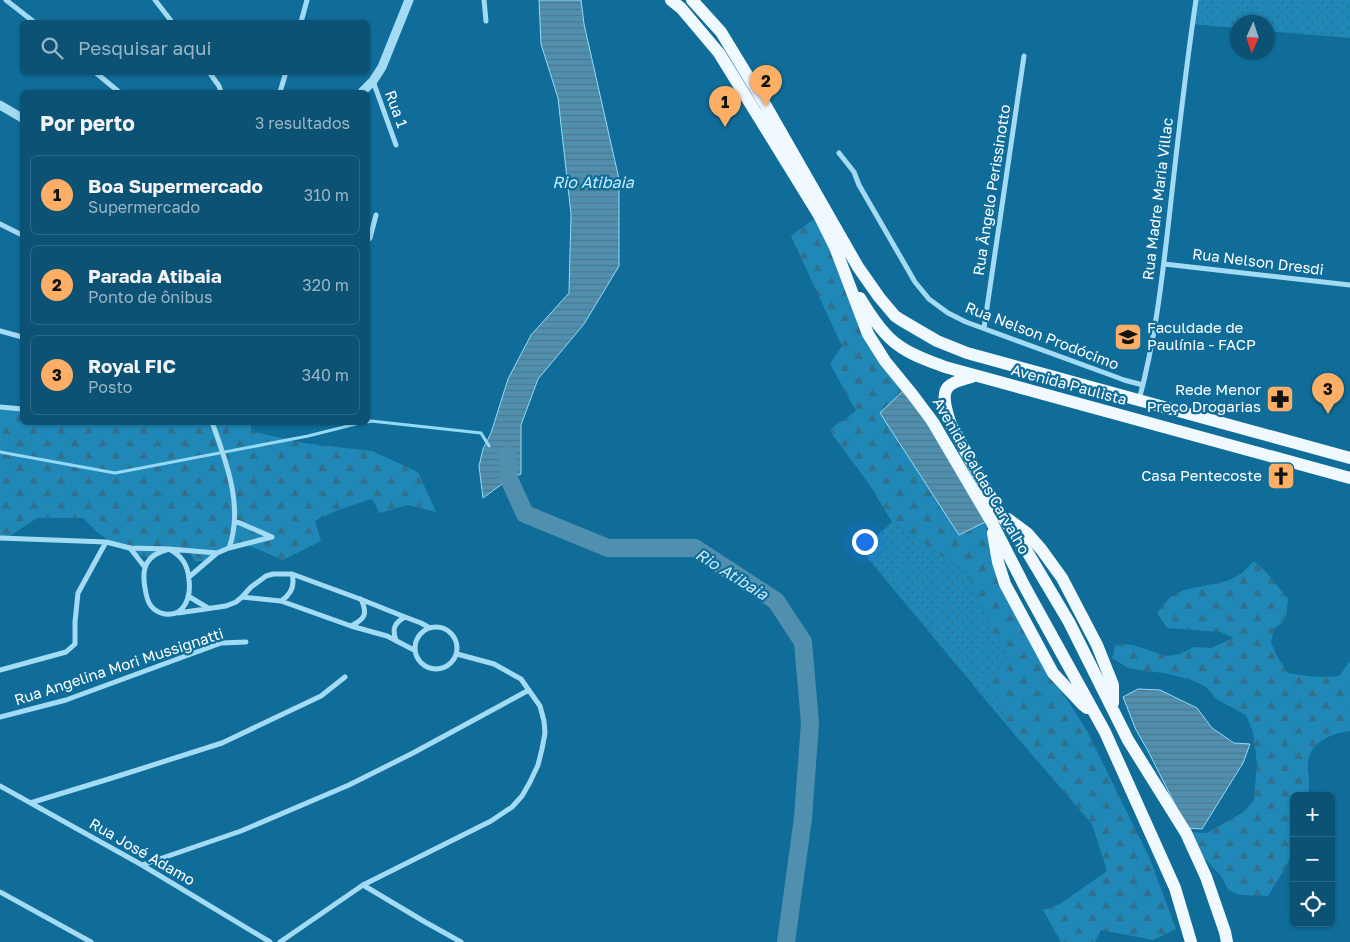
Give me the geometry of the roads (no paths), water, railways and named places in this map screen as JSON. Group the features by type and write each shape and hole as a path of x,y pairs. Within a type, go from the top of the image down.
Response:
{"main road":[{"name":"Avenida Caldas Carvalho","path":"671,0 681,8 719,53 819,215 835,247 868,334 882,357 933,422 995,516 1028,553 1069,622 1128,740 1186,833 1206,877 1227,942"},
{"name":"Avenida Paulista","path":"692,0 721,32 766,106 858,267 878,297 895,316 943,344 968,353 1350,458"},
{"name":"Avenida Paulista","path":"846,274 866,308 884,332 896,344 905,350 945,367 1350,478"},
{"name":"Avenida Caldas Carvalho","path":"974,376 949,386 944,394 946,411 951,425 995,516 1026,588 1097,716 1175,888 1191,942"},
{"path":"995,516 1027,532 1062,578 1097,645 1113,685 1113,708"},
{"path":"995,516 998,562 1009,592 1053,673 1082,704 1097,716"},
{"path":"1051,633 1069,622"}],"street":[{"path":"6,0 31,20"},
{"path":"155,0 170,20"},
{"path":"301,0 306,3 302,20"},
{"path":"364,90 373,81 382,67 409,0"},
{"path":"484,0 486,21"},
{"name":"Rua Madre Maria Villac","path":"1139,400 1154,330 1164,264 1188,48 1196,0"},
{"name":"Rua Ângelo Perissinotto","path":"984,328 1024,56"},
{"path":"99,75 117,90"},
{"path":"211,75 220,90"},
{"path":"281,90 285,75"},
{"name":"Rua 1","path":"373,81 396,145"},
{"path":"0,106 20,117"},
{"name":"Rua Nelson Prodócimo","path":"839,153 854,172 859,185 914,282 929,299 948,313 984,328 1124,380 1143,385"},
{"path":"370,238 376,215"},
{"path":"0,224 20,234"},
{"name":"Rua Nelson Dresdi","path":"1164,264 1350,285"},
{"path":"0,331 20,336"},
{"path":"0,407 20,409"},
{"path":"213,425 223,452 232,490 235,521 233,535 228,548"},
{"path":"189,578 217,553 228,548 272,537 235,521"},
{"path":"0,538 106,542 130,548 217,553"},
{"path":"0,670 66,652 75,644 78,593 106,542"},
{"path":"130,548 144,566"},
{"path":"169,549 148,559 144,566 147,600 158,612 170,614 226,606 236,602 266,576 292,574 430,628"},
{"path":"169,549 178,554 183,560 189,578 188,596 178,613"},
{"path":"282,601 292,590 294,580 292,574"},
{"path":"188,596 209,608"},
{"path":"242,597 282,601 351,626 387,636 414,650"},
{"path":"351,626 360,621 364,616 365,608 360,599"},
{"path":"396,641 394,634 395,626 404,617"},
{"path":"436,627 448,631 456,641 457,654 453,662 438,670 429,669 422,665 416,659 414,650 414,643 418,636 430,628 436,627"},
{"name":"Rua Angelina Mori Mussignatti","path":"0,718 66,700 221,644 246,642"},
{"path":"280,942 363,885 491,821 512,807 522,796 538,765 542,749 545,733 540,706 521,679 510,672 494,664 457,654"},
{"path":"30,803 222,743 321,696 345,677"},
{"path":"142,865 241,831 348,785 413,753 530,690"},
{"name":"Rua José Adamo","path":"0,786 142,865 270,942"},
{"path":"363,885 461,942"},
{"path":"0,892 91,942"}],"water":[{"name":"Rio Atibaia","path":"539,0 581,0 584,24 619,179 619,266 584,324 538,379 521,425 521,474 509,479 483,498 479,466 483,449 491,433 508,379 531,335 569,293 571,214 558,98 541,44"},
{"path":"904,390 915,403 985,522 959,535 880,413"},
{"path":"1138,689 1160,690 1197,708 1212,728 1234,743 1250,744 1243,763 1202,829 1187,828 1136,730 1123,697"}],"waterway":[{"path":"370,421 481,433 489,446"},
{"path":"0,452 115,473 308,436 352,425"},
{"name":"Rio Atibaia","path":"507,455 509,479 525,514 608,548 695,548 776,601 803,642 810,723 803,818 786,942"}],"place":[{"name":"Parada Atibaia","path":"766,106"},
{"name":"Boa Supermercado","path":"725,127"},
{"name":"Faculdade de Paulínia - FACP","path":"1128,337"},
{"name":"Rede Menor Preço Drogarias","path":"1280,399"},
{"name":"Royal FIC","path":"1328,414"},
{"name":"Casa Pentecoste","path":"1281,476"}]}
